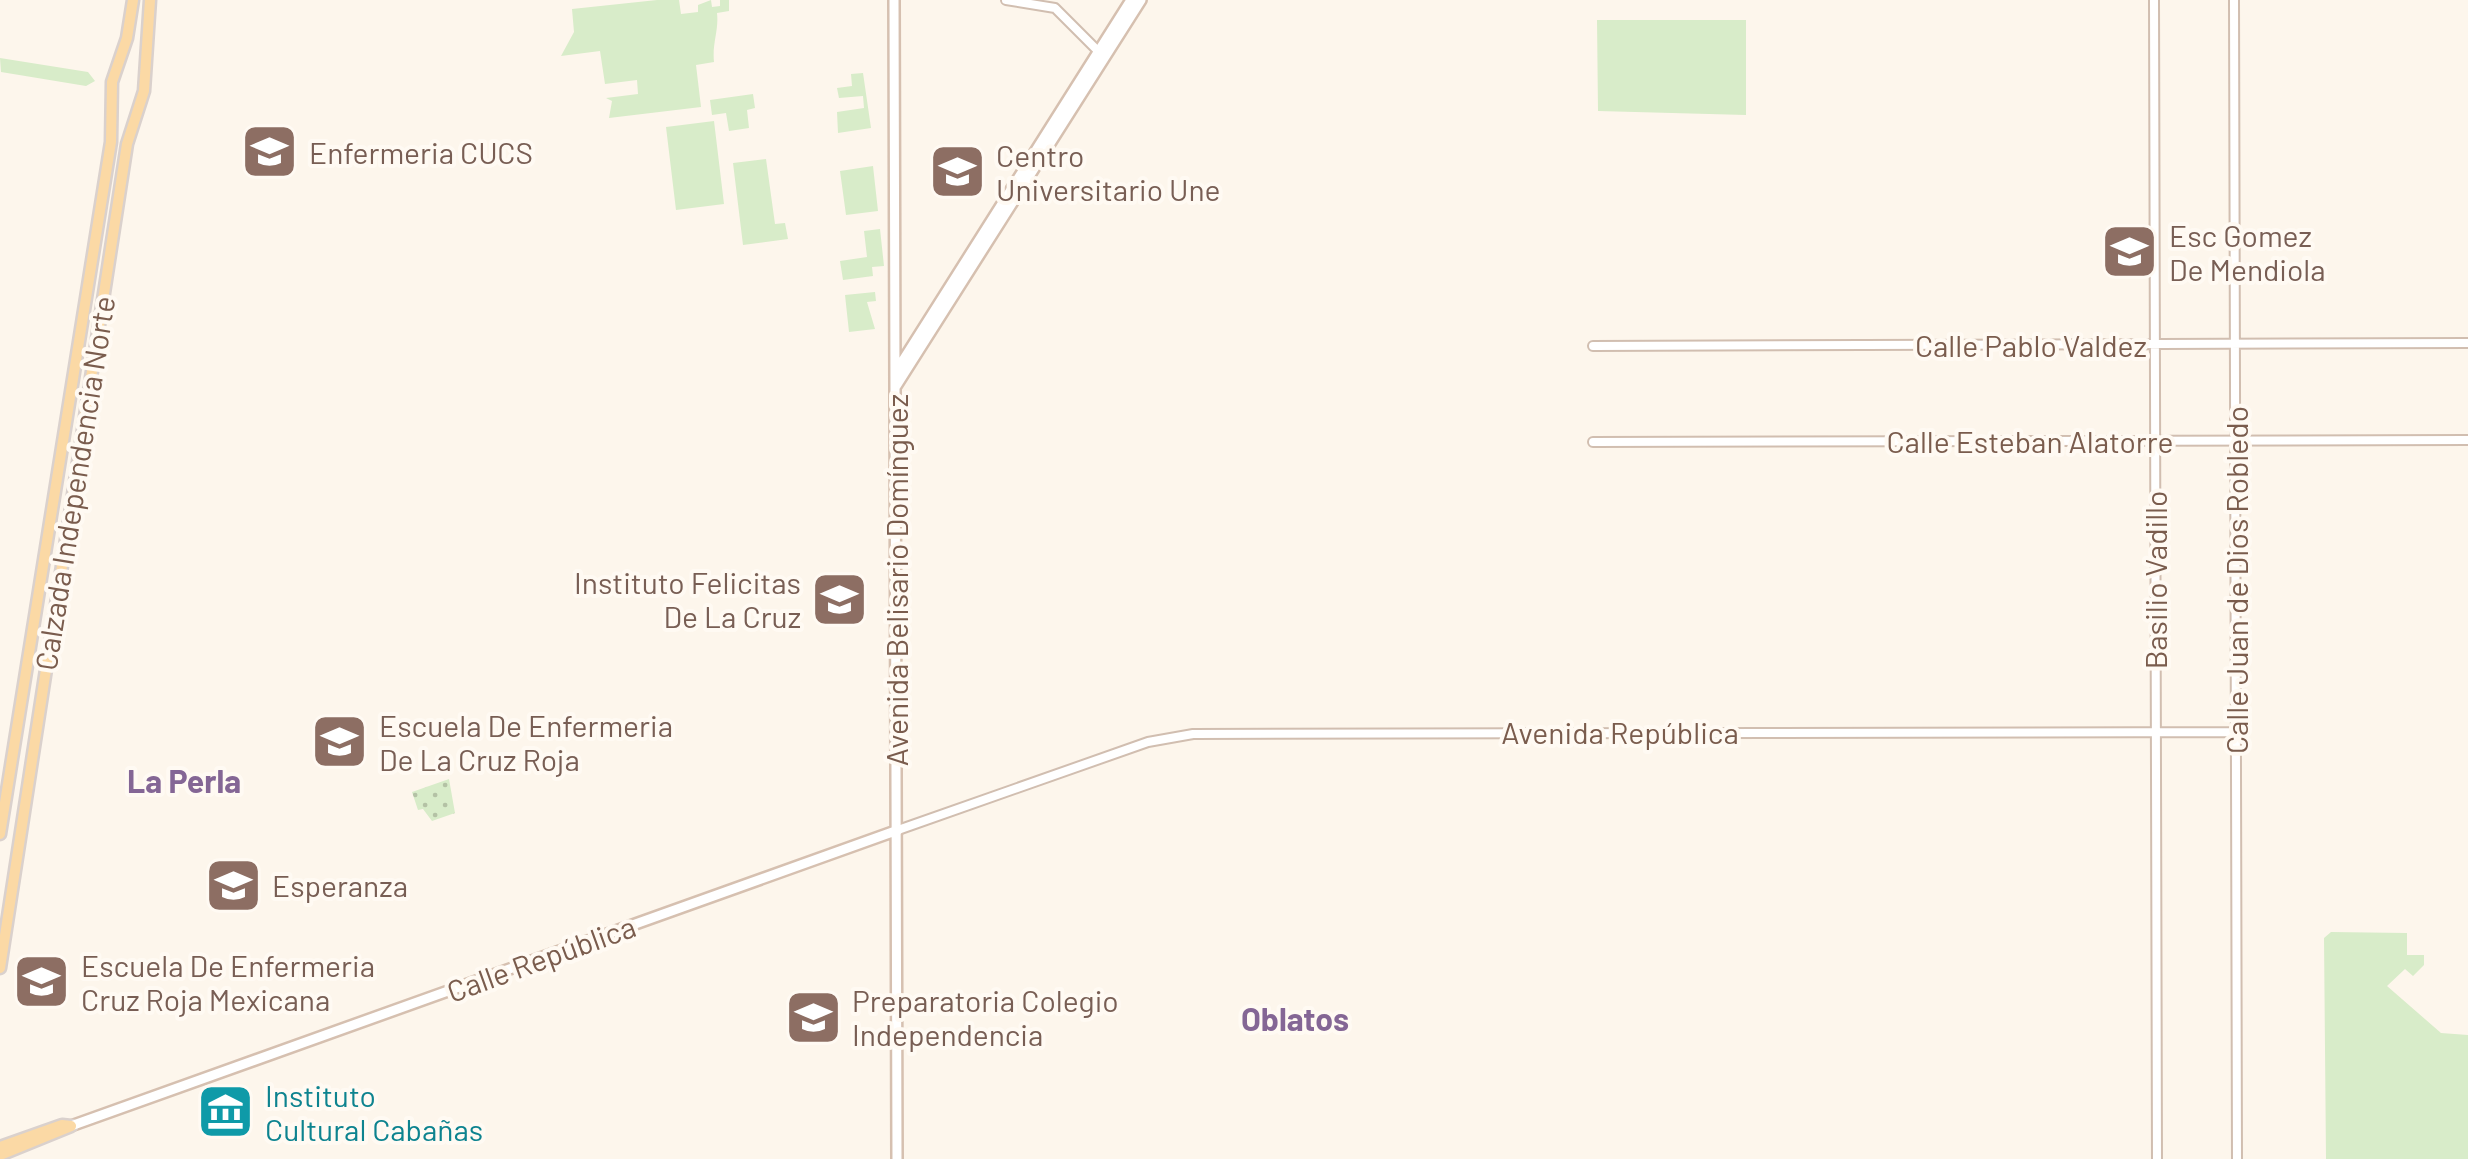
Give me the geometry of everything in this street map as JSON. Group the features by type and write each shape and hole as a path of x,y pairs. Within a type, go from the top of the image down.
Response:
{"main road":[{"name":"Calzada Independencia Norte","path":"0,834 111,142 112,82 127,38 132,0"},
{"name":"Calzada Independencia Norte","path":"0,968 126,144 144,91 150,0"},
{"name":"Avenida Belisario Domínguez","path":"894,0 898,1159"},
{"path":"896,386 1131,0"},
{"path":"896,372 1140,0"},
{"name":"Calle República","path":"66,1128 898,830"},
{"path":"0,1151 66,1128"}],"street":[{"path":"1006,0 1055,8 1101,55"},
{"name":"Basilio Vadillo","path":"2154,0 2157,1159"},
{"name":"Calle Juan de Dios Robledo","path":"2234,0 2237,1159"},
{"name":"Calle Pablo Valdez","path":"1593,346 2468,343"},
{"name":"Calle Esteban Alatorre","path":"1593,442 2468,440"},
{"name":"Avenida República","path":"1012,790 1148,742 1205,734 2238,732"},
{"name":"Calle República","path":"898,830 1012,790"}],"green space":[{"path":"679,0 681,14 698,12 698,5 711,0 712,7 720,6 720,0 729,0 729,11 717,13 714,62 696,65 701,107 609,118 612,101 606,98 638,94 637,80 605,84 600,51 561,56 574,32 572,9"},
{"path":"1597,20 1746,20 1746,115 1598,111"},
{"path":"0,58 88,72 95,81 86,86 1,72"},
{"path":"863,73 871,128 838,133 837,112 864,108 863,96 839,98 837,88 852,86 851,74"},
{"path":"753,94 755,108 747,110 749,128 729,131 726,113 712,115 710,100"},
{"path":"714,121 724,204 676,210 666,127"},
{"path":"766,159 775,224 785,223 788,239 743,245 733,163"},
{"path":"873,166 878,211 846,215 840,171"},
{"path":"880,229 884,266 872,267 873,276 843,280 840,261 867,257 864,231"},
{"path":"875,292 876,301 867,302 875,329 849,332 845,295"},
{"path":"449,779 455,813 432,821 423,809 418,810 412,792"},
{"path":"2331,932 2407,933 2407,955 2424,955 2424,965 2413,976 2405,969 2387,986 2441,1033 2468,1035 2468,1159 2326,1159 2324,938"}],"place":[{"name":"Enfermeria CUCS","path":"270,152"},
{"name":"Centro Universitario Une","path":"957,172"},
{"name":"Esc Gomez De Mendiola","path":"2130,252"},
{"name":"Instituto Felicitas De La Cruz","path":"840,599"},
{"name":"Escuela De Enfermeria De La Cruz Roja","path":"340,742"},
{"name":"Esperanza","path":"233,885"},
{"name":"Escuela De Enfermeria Cruz Roja Mexicana","path":"42,982"},
{"name":"Preparatoria Colegio Independencia","path":"813,1017"},
{"name":"Instituto Cultural Cabañas","path":"226,1112"}],"district":[{"name":"La Perla","path":"184,780"},
{"name":"Oblatos","path":"1295,1018"}]}
